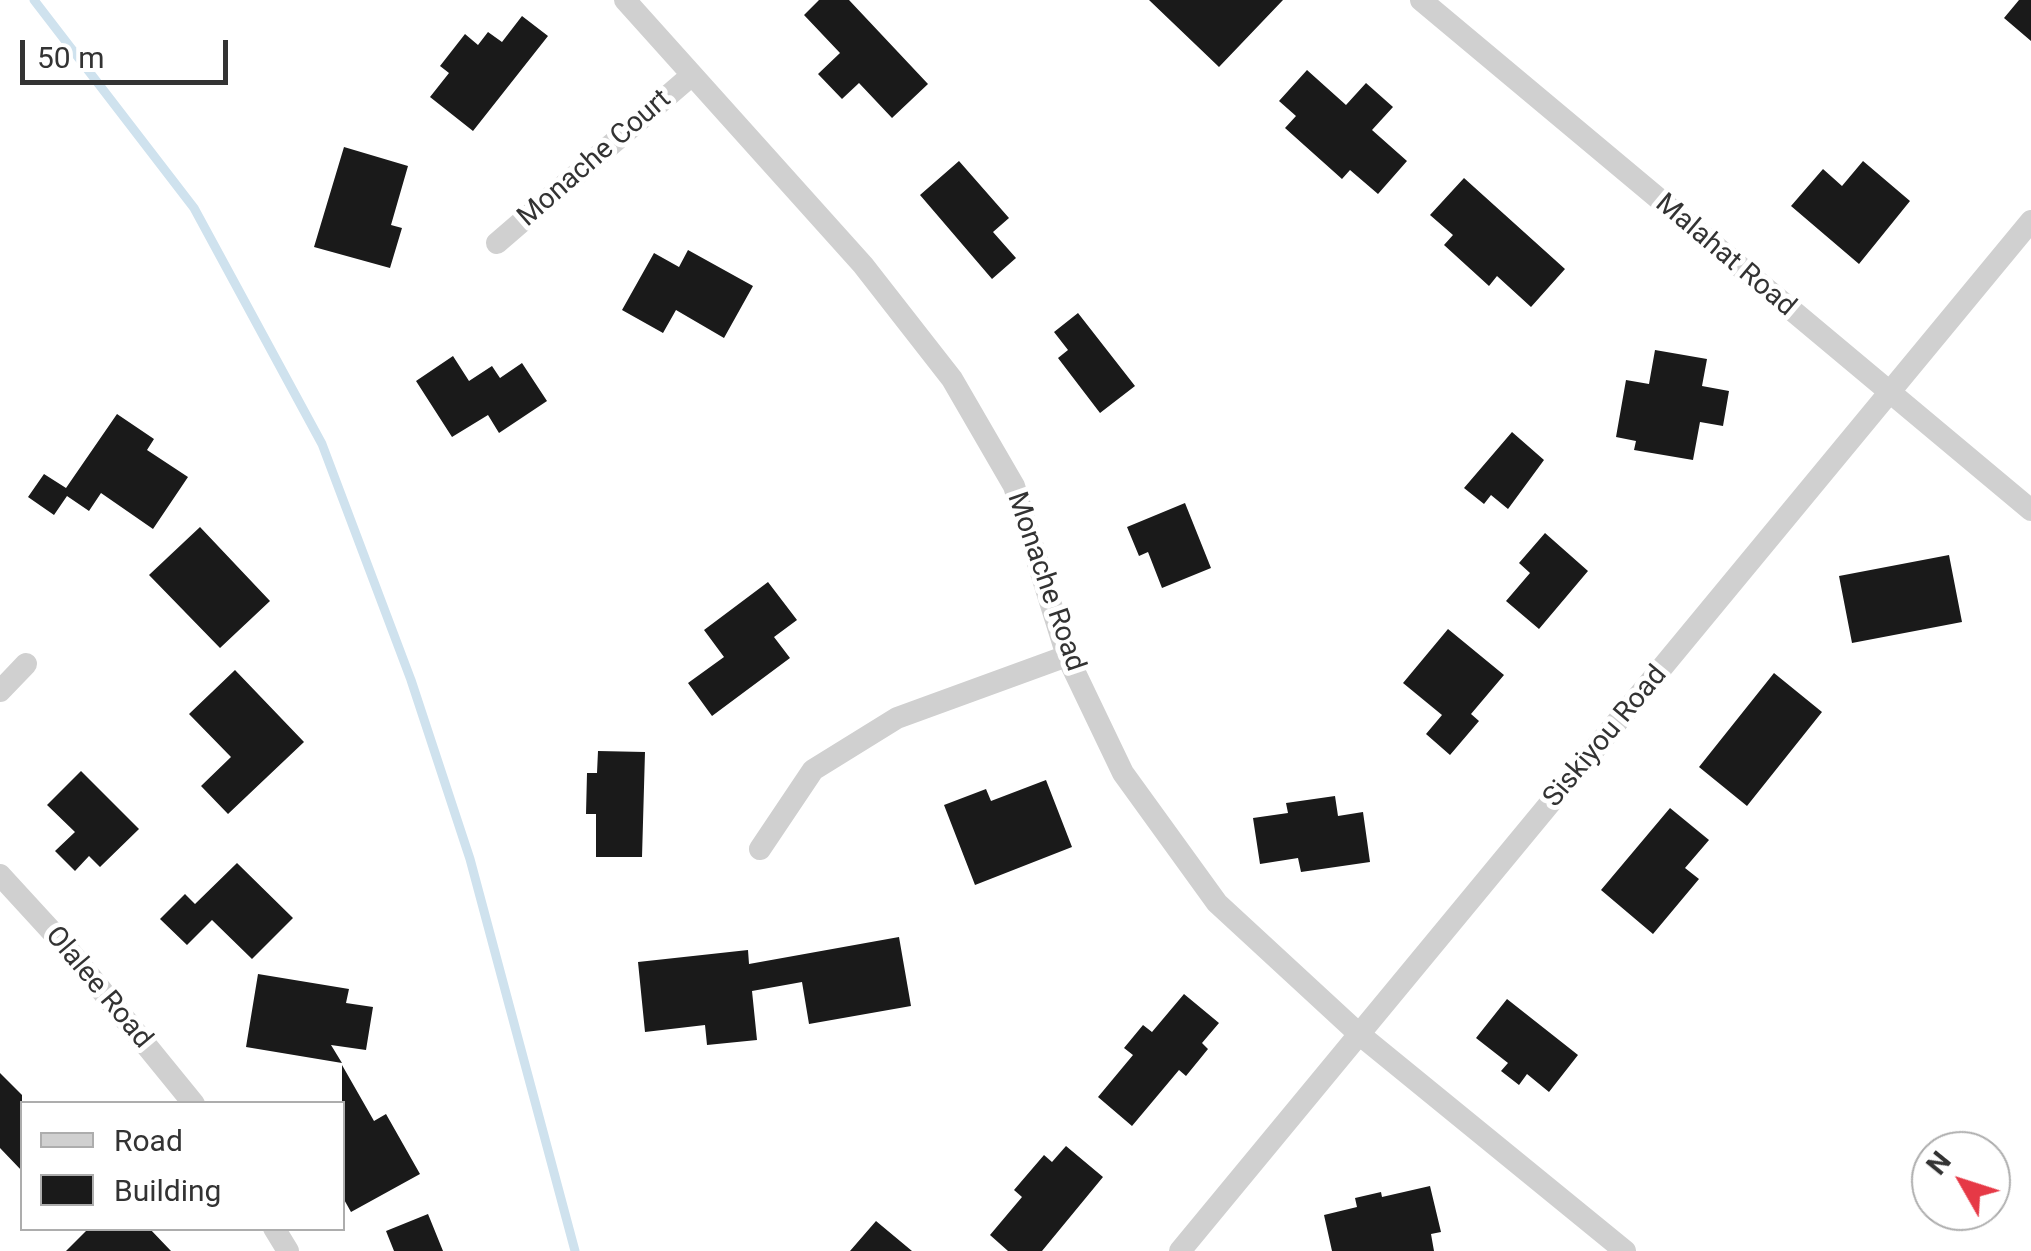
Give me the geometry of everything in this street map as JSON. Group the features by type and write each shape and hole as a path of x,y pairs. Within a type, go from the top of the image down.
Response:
{"street":[{"name":"Monache Road","path":"626,0 863,265 952,379 1014,486 1066,656 1123,773 1217,903 1360,1034 1625,1251"},
{"name":"Malahat Road","path":"1429,3 2031,510"},
{"name":"Monache Court","path":"497,244 692,76"},
{"name":"Siskiyou Road","path":"1180,1251 2031,221"},
{"path":"760,848 814,770 896,718 1066,656"},
{"path":"0,691 26,664"},
{"name":"Olalee Road","path":"0,875 67,948 192,1101"}],"building":[{"path":"819,0 849,0 928,84 892,118 859,83 842,99 818,74 840,53 804,15"},
{"path":"1149,0 1283,0 1219,67"},
{"path":"2019,0 2031,0 2031,41 2004,18"},
{"path":"522,16 548,36 473,131 430,97 449,73 440,66 465,34 478,45 488,32 502,42"},
{"path":"1307,70 1346,105 1366,83 1393,107 1372,130 1407,161 1378,194 1350,170 1342,179 1285,128 1296,116 1279,101"},
{"path":"344,147 408,166 391,225 402,228 390,268 314,247"},
{"path":"959,161 1009,218 993,232 1016,258 992,279 920,195"},
{"path":"1863,161 1910,201 1859,264 1791,206 1823,169 1842,186"},
{"path":"1464,178 1565,269 1531,307 1497,276 1489,286 1444,245 1453,235 1430,215"},
{"path":"688,250 753,286 724,338 676,310 663,333 622,310 654,253 679,267"},
{"path":"1078,313 1135,386 1100,413 1058,358 1068,350 1054,332"},
{"path":"1655,350 1707,359 1702,386 1729,391 1723,426 1700,422 1693,460 1634,450 1636,441 1616,437 1626,380 1649,384"},
{"path":"453,356 469,381 492,366 500,378 522,363 547,401 499,433 488,415 452,437 416,381"},
{"path":"117,414 154,439 147,450 188,477 153,529 101,493 89,511 67,496 54,515 28,497 44,474 66,488"},
{"path":"1512,432 1544,460 1508,509 1491,495 1484,504 1464,488"},
{"path":"1185,503 1211,568 1162,588 1148,552 1139,556 1127,527"},
{"path":"200,527 270,601 220,648 149,575"},
{"path":"1545,533 1588,571 1539,629 1506,601 1530,573 1519,563"},
{"path":"1949,555 1962,622 1852,643 1839,576"},
{"path":"768,582 797,620 774,637 790,658 712,716 688,683 724,657 704,630"},
{"path":"1448,629 1504,675 1471,714 1479,721 1450,755 1426,734 1442,715 1403,683"},
{"path":"235,670 304,742 228,814 201,786 231,757 189,714"},
{"path":"1774,673 1822,712 1747,806 1699,767"},
{"path":"598,751 645,752 642,857 596,857 596,814 586,814 587,773 597,773"},
{"path":"81,771 139,829 100,867 89,856 75,871 55,851 75,832 47,805"},
{"path":"1046,780 1072,847 975,885 944,805 986,789 991,801"},
{"path":"1335,796 1338,816 1363,812 1370,862 1301,872 1298,858 1260,864 1253,818 1288,813 1286,803"},
{"path":"1670,808 1709,840 1685,868 1699,879 1653,934 1601,890"},
{"path":"237,863 293,918 252,959 212,920 187,945 160,919 185,894 195,904"},
{"path":"899,937 911,1006 809,1024 802,982 752,991 757,1040 707,1045 705,1025 645,1032 638,962 748,950 749,964"},
{"path":"258,974 349,989 346,1003 373,1007 366,1050 331,1045 342,1063 246,1047"},
{"path":"1184,994 1219,1023 1202,1043 1208,1049 1186,1076 1179,1070 1132,1126 1098,1097 1133,1055 1124,1048 1143,1025 1152,1032"},
{"path":"1507,999 1578,1055 1549,1092 1527,1074 1519,1085 1501,1071 1508,1063 1476,1038"},
{"path":"342,1065 374,1121 386,1114 420,1174 351,1212 345,1201"},
{"path":"0,1073 22,1095 20,1169 0,1148"},
{"path":"1066,1146 1103,1177 1042,1251 1008,1251 990,1235 1022,1197 1014,1190 1044,1155 1052,1162"},
{"path":"1430,1186 1441,1232 1431,1234 1434,1251 1332,1251 1324,1215 1357,1207 1355,1198 1381,1192 1382,1197"},
{"path":"428,1214 443,1251 394,1251 386,1231"},
{"path":"876,1221 912,1251 850,1251"},
{"path":"86,1231 152,1231 171,1251 66,1251"}],"waterway":[{"path":"34,0 194,208 322,444 411,680 470,859 575,1251"}]}
